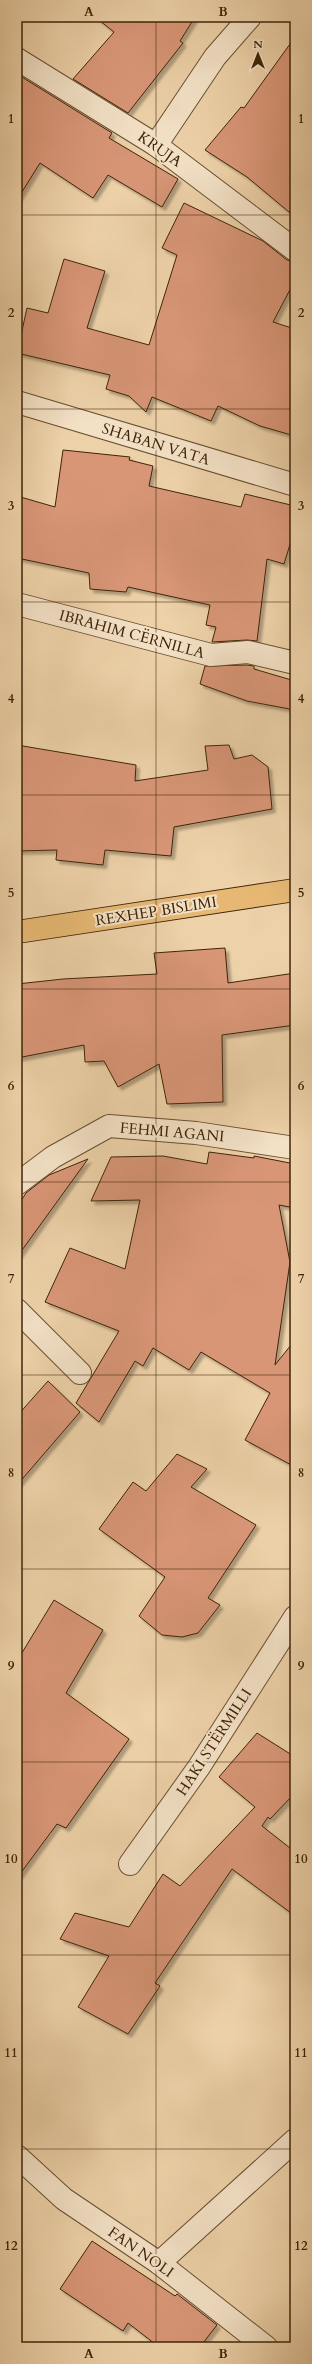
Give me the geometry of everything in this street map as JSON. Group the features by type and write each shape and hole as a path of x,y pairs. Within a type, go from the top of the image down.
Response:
{"main road":[{"name":"REXHEP BISLIMI","path":"17,932 295,890"}],"street":[{"path":"156,145 215,57 250,17"},
{"name":"KRUJA","path":"17,59 156,145 295,250"},
{"name":"SHABAN VATA","path":"17,402 295,485"},
{"name":"IBRAHIM CËRNILLA","path":"17,604 211,655 248,652 295,663"},
{"name":"FEHMI AGANI","path":"17,1184 54,1157 109,1126 196,1133 295,1148"},
{"path":"17,1310 80,1373"},
{"name":"HAKI STËRMILLI","path":"130,1864 199,1767 295,1617"},
{"path":"159,2263 295,2140"},
{"name":"FAN NOLI","path":"17,2156 64,2199 159,2263 266,2347"}],"building":[{"path":"95,17 195,17 180,41 183,43 128,113 73,79 114,32"},
{"path":"295,37 295,217 247,177 205,150 241,107 244,108"},
{"path":"17,74 112,133 109,138 178,179 162,207 108,175 93,198 40,163 17,200"},
{"path":"184,203 263,241 287,260 295,262 295,280 273,322 295,329 295,436 260,426 218,406 211,421 152,397 146,412 129,396 106,389 110,375 17,353 27,308 48,313 64,259 105,271 87,328 149,345 177,255 162,248"},
{"path":"63,450 130,457 129,460 153,466 149,486 241,507 245,494 295,506 295,528 284,564 267,559 257,641 247,640 212,642 216,627 206,625 210,605 128,587 126,592 90,589 89,573 17,558 17,496 55,507"},
{"path":"205,666 254,666 254,669 295,681 295,710 247,701 200,684"},
{"path":"17,745 136,765 135,781 208,770 205,746 229,745 234,759 252,755 268,767 272,809 174,827 171,856 105,850 103,865 56,860 57,850 17,851"},
{"path":"225,948 228,983 295,973 295,1025 222,1035 223,1102 167,1104 159,1064 118,1087 104,1061 85,1062 84,1045 17,1058 17,984 63,979 157,974 154,953"},
{"path":"209,1152 254,1158 254,1156 295,1164 295,1208 279,1205 290,1262 275,1365 295,1340 295,1467 245,1440 270,1393 201,1352 189,1370 153,1348 143,1366 135,1361 99,1422 76,1403 119,1331 45,1302 70,1248 125,1269 140,1200 91,1201 111,1157 163,1156 207,1164"},
{"path":"88,1159 17,1257 17,1207 26,1193 49,1175"},
{"path":"48,1381 80,1412 17,1485 17,1416"},
{"path":"177,1454 207,1469 191,1487 256,1525 208,1598 220,1605 198,1633 182,1637 162,1635 139,1616 165,1577 99,1529 133,1482 146,1491"},
{"path":"54,1600 103,1630 66,1693 129,1739 66,1828 57,1824 17,1878 17,1661"},
{"path":"257,1733 295,1757 295,1793 270,1819 268,1817 262,1826 295,1852 295,1916 232,1869 155,1983 160,1986 128,2034 78,2007 109,1956 60,1939 75,1913 129,1927 163,1874 180,1886 255,1807 219,1777"},
{"path":"92,2241 175,2296 177,2294 217,2325 200,2347 159,2347 128,2323 123,2331 60,2289"}]}
